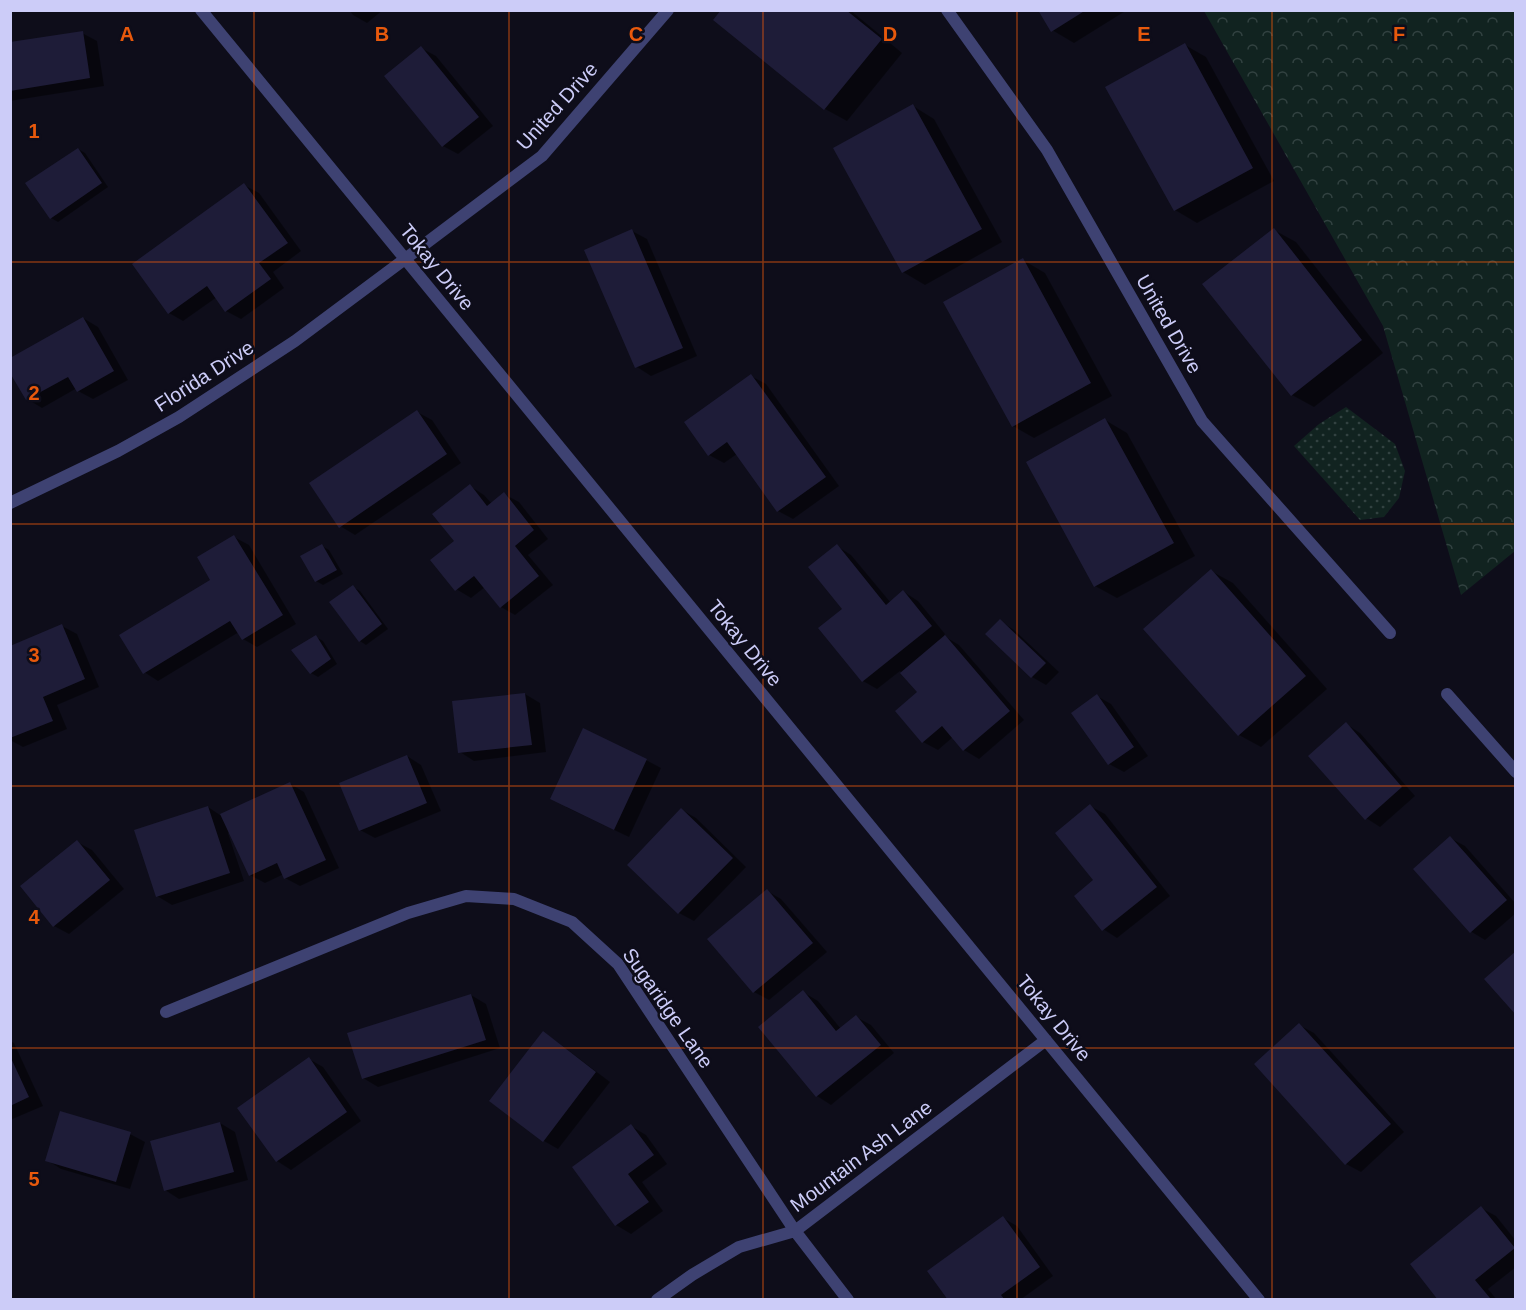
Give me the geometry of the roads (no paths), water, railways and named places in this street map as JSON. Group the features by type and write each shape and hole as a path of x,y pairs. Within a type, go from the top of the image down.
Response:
{"street":[{"name":"Tokay Drive","path":"201,10 1259,1299"},
{"name":"United Drive","path":"405,259 542,156 668,10"},
{"name":"United Drive","path":"947,10 1047,150 1202,421 1390,633"},
{"name":"Florida Drive","path":"10,503 118,451 179,417 295,341 405,259"},
{"path":"1448,694 1515,772"},
{"name":"Sugaridge Lane","path":"166,1012 408,913 465,896 514,899 572,922 618,964 795,1231 848,1299"},
{"name":"Mountain Ash Lane","path":"657,1299 739,1247 795,1231 1046,1040"}]}
